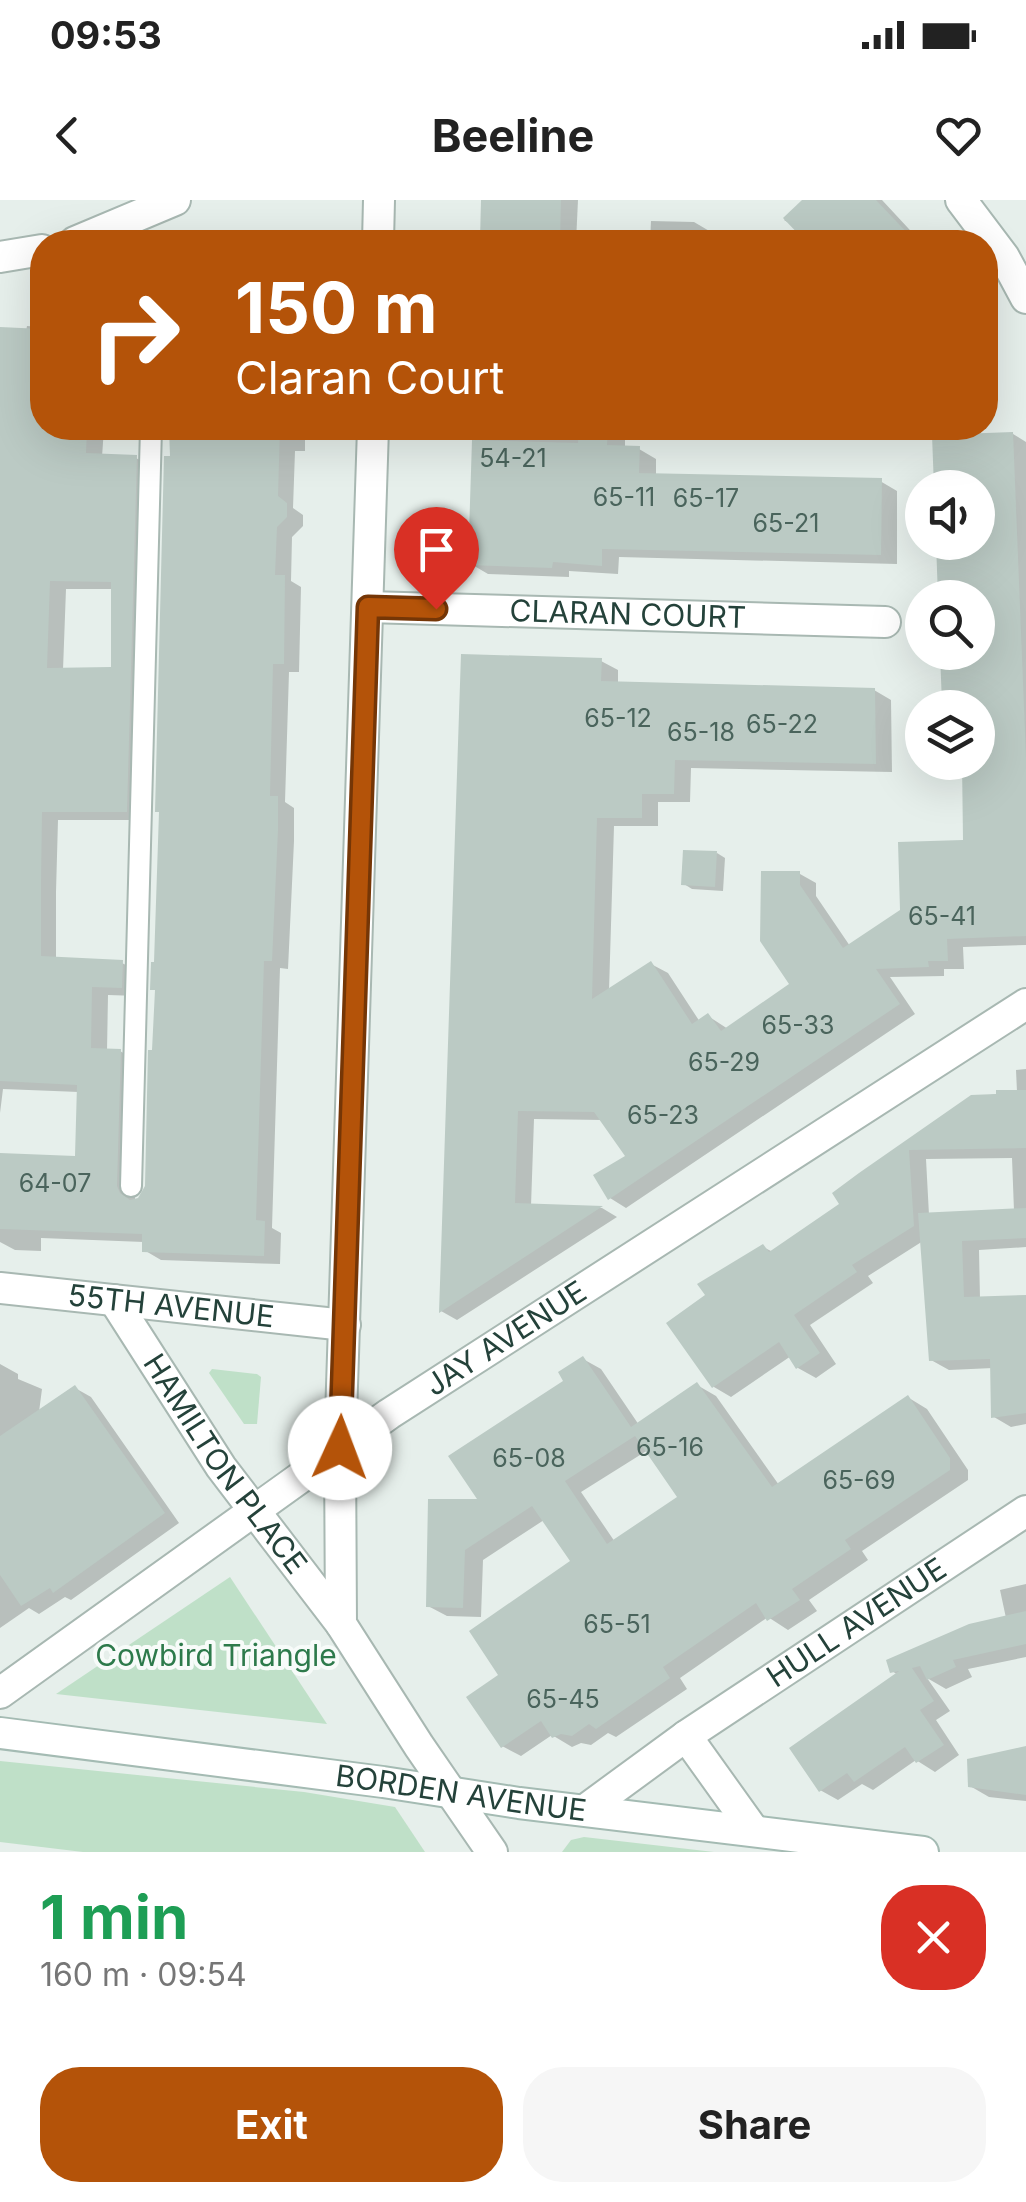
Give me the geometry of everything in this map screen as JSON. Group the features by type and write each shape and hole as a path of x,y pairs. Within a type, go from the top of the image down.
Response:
{"street":[{"path":"104,230 175,200"},
{"path":"378,230 379,200"},
{"path":"961,200 984,230"},
{"path":"998,249 1026,298"},
{"path":"0,258 30,252"},
{"name":"HAMILTON PLACE","path":"341,1624 340,1448 373,440"},
{"name":"CLARAN COURT","path":"368,607 886,622"},
{"name":"JAY AVENUE","path":"0,1693 340,1448 1026,1004"},
{"name":"55TH AVENUE","path":"0,1288 344,1325"},
{"name":"HAMILTON PLACE","path":"114,1300 221,1467 341,1624 492,1852"},
{"name":"HULL AVENUE","path":"585,1810 686,1736 1026,1512"},
{"name":"BORDEN AVENUE","path":"0,1733 923,1852"},
{"path":"686,1736 754,1830"}],"lane":[{"path":"131,1186 151,440"}],"green space":[{"path":"212,1369 261,1377 257,1424 244,1424 209,1373"},
{"name":"Cowbird Triangle","path":"230,1577 327,1724 56,1694"},
{"path":"0,1761 304,1792 395,1807 425,1852 83,1852 0,1842"},
{"path":"584,1837 714,1852 562,1852 571,1840"}],"building":[{"path":"481,200 561,200 560,230 480,230"},
{"path":"802,200 876,200 905,230 794,230 783,218"},
{"path":"0,327 30,328 30,440 87,440 86,453 137,455 127,812 42,812 41,882 41,956 123,960 122,988 92,987 91,1048 121,1049 117,1186 130,1200 138,1198 145,1186 148,1050 152,1050 155,990 150,990 159,812 155,812 164,456 170,456 169,440 280,440 278,496 287,503 287,517 277,527 275,575 285,575 284,664 273,664 270,796 278,796 278,830 272,961 264,961 256,1220 265,1221 264,1256 142,1252 142,1234 0,1229 0,1153 75,1156 77,1085 0,1081","holes":["50,581 111,582 111,667 47,668"]},
{"path":"1013,432 1026,757 1026,936 947,939 948,961 928,961 929,967 876,969 900,1004 608,1200 593,1175 625,1156 594,1112 518,1111 515,1203 603,1206 439,1313 461,654 602,658 601,681 875,688 876,764 675,760 674,794 642,794 642,818 597,818 592,999 651,961 692,1024 708,1013 721,1031 789,984 760,941 761,871 800,871 800,885 843,948 900,910 898,842 963,840 962,780 995,780 995,690 941,690 941,670 995,670 995,580 937,580 937,560 995,560 995,470 933,470 932,440 998,440 998,433"},
{"path":"472,440 607,440 607,445 640,446 639,473 882,478 881,555 602,549 602,566 553,562 552,568 468,565"},
{"path":"683,850 717,851 715,887 681,885"},
{"path":"996,1090 1026,1090 1026,1148 909,1150 914,1226 852,1265 857,1272 794,1315 820,1353 796,1369 779,1342 712,1388 666,1323 705,1295 697,1284 763,1244 769,1252 839,1204 832,1193 859,1173 971,1095 996,1094"},
{"path":"1026,1208 1026,1238 962,1241 964,1297 1026,1295 1026,1413 991,1418 990,1359 929,1361 918,1213"},
{"path":"583,1356 631,1427 697,1382 772,1487 908,1395 950,1458 950,1470 845,1540 851,1549 792,1589 800,1600 767,1621 756,1603 663,1667 670,1678 596,1729 589,1724 572,1736 561,1734 552,1738 541,1721 501,1748 466,1697 498,1675 469,1631 570,1561 532,1506 465,1550 463,1608 426,1607 428,1499 477,1499 448,1456 563,1381 558,1372","holes":["635,1436 677,1497 607,1544 565,1481"]},
{"path":"75,1385 165,1513 53,1593 50,1588 21,1606 0,1575 0,1436"},
{"path":"1026,1611 1026,1644 953,1660 956,1667 927,1680 920,1666 912,1668 934,1701 920,1710 944,1745 916,1763 905,1747 854,1782 847,1773 819,1792 789,1748 899,1671 890,1673 886,1660 969,1624"},
{"path":"1026,1746 1026,1795 968,1787 967,1759"}],"route":[{"path":"340,1448 368,607 436,609"}]}
